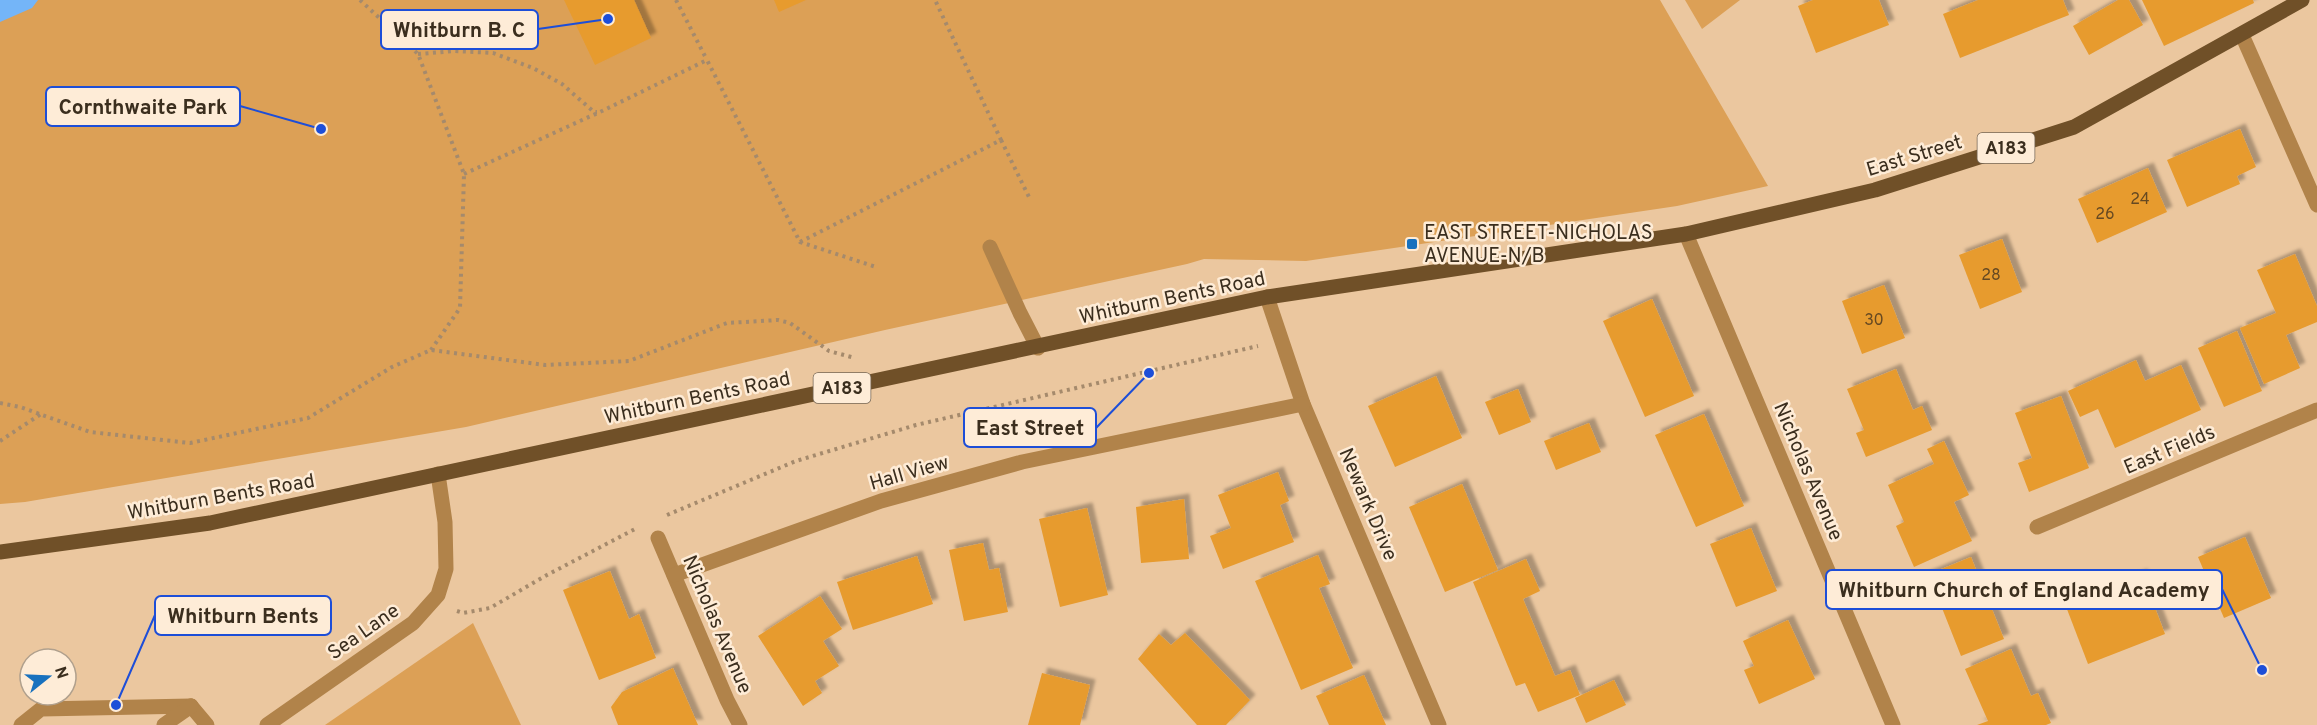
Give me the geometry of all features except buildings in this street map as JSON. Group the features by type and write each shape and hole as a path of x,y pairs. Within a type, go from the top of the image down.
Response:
{"main road":[{"name":"East Street","path":"1686,234 1875,190 2074,127 2302,0"},
{"name":"Whitburn Bents Road","path":"0,552 210,523 1038,348 1267,297 1686,234"}],"street":[{"path":"2242,35 2317,205"},
{"name":"Nicholas Avenue","path":"1686,234 1893,725"},
{"path":"990,247 1038,348"},
{"name":"Newark Drive","path":"1267,297 1303,404 1439,725"},
{"name":"Hall View","path":"674,575 881,501 1022,462 1303,404"},
{"name":"East Fields","path":"2037,527 2317,410"},
{"name":"Sea Lane","path":"267,725 413,623 438,596 446,569 445,522 438,474"},
{"name":"Nicholas Avenue","path":"658,538 727,700 741,725"},
{"path":"21,725 41,709 191,706"},
{"path":"164,725 191,706"},
{"path":"191,706 207,725"}],"path":[{"path":"360,0 418,54 464,174 460,308 431,350"},
{"path":"676,0 800,242 876,267"},
{"path":"935,0 1030,199"},
{"path":"418,54 455,51 494,53 533,68 562,84 594,112 602,111"},
{"path":"464,174 707,60"},
{"path":"800,242 1001,140"},
{"path":"0,403 41,414 90,432 190,443 308,418 392,367 431,350 545,365 629,361 727,323 778,320 790,323 829,351 857,359 888,378"},
{"path":"664,516 796,461 916,425 1282,340"},
{"path":"0,441 41,414"},
{"path":"438,596 452,609 463,613 490,608 547,575 639,528"}],"shaded area":[{"path":"0,0 1660,0 1768,186 1677,206 1306,261 1204,259 466,427 25,502 0,504"},
{"path":"1685,0 1740,0 1702,29"},
{"path":"473,623 521,725 325,725"}],"water":[{"path":"0,0 38,0 32,8 0,22"}],"place":[{"name":"Whitburn B. C","path":"608,19"},
{"name":"Cornthwaite Park","path":"321,129"},
{"name":"EAST STREET-NICHOLAS AVENUE-N/B","path":"1412,244"},
{"name":"East Street","path":"1149,373"},
{"name":"Whitburn Church of England Academy","path":"2262,670"},
{"name":"Whitburn Bents","path":"116,705"}]}
